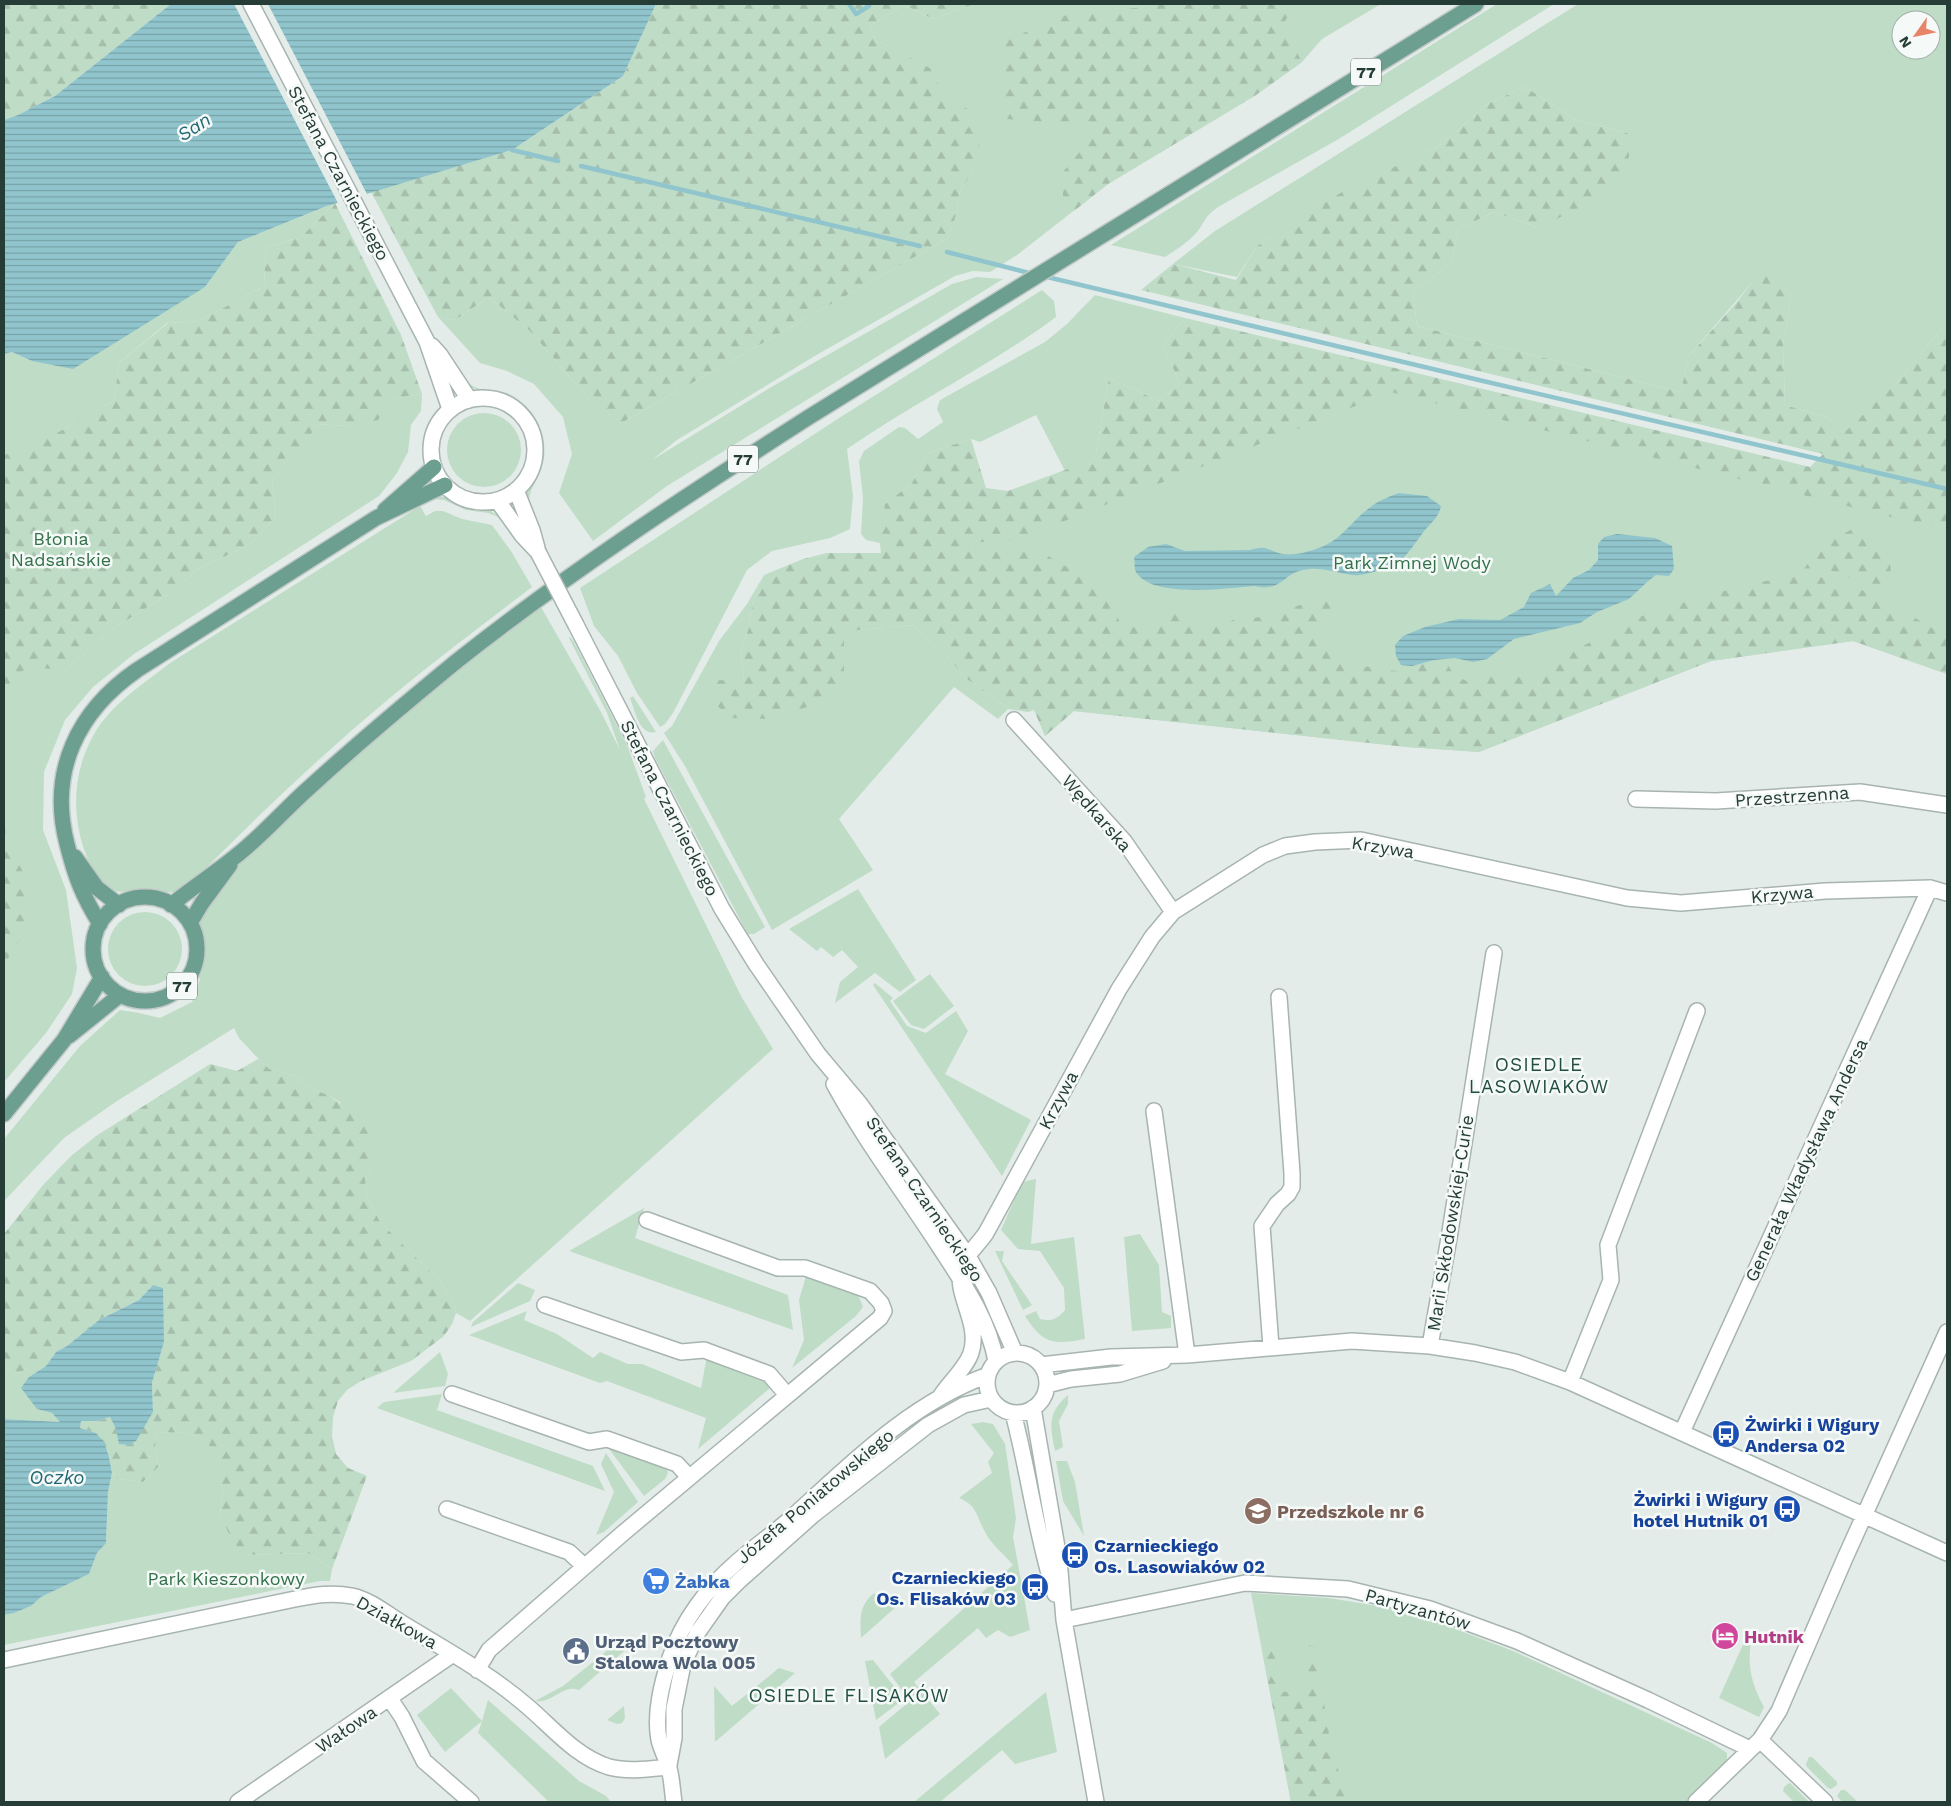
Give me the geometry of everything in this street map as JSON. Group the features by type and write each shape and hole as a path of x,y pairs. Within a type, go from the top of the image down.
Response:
{"main road":[{"name":"77","path":"171,905 204,878 236,856 394,713 537,600 718,476 985,307 1476,4"},
{"path":"376,518 434,467"},
{"path":"100,924 78,884 61,815 63,775 74,740 86,719 101,700 137,670 376,518 445,485"},
{"path":"67,845 92,883 104,895 119,905"},
{"name":"77","path":"120,995 140,1001 153,1001 166,997 183,986 194,969 197,956 195,936 190,923 236,856"},
{"path":"64,1040 120,995 102,977 96,965 94,947 96,935 100,924 109,913 119,905 130,900 148,898 160,900 171,905 182,912 190,923"},
{"path":"4,1114 64,1040 102,977"}],"street":[{"name":"Stefana Czarnieckiego","path":"251,4 427,342 450,410"},
{"name":"Stefana Czarnieckiego","path":"427,342 440,355 469,399"},
{"path":"487,398 504,402 519,412 530,426 535,443 534,460 528,477 516,490 497,500 483,502 469,500 456,494 445,485 434,467 431,452 433,436 439,422 450,410 469,399 487,398"},
{"path":"516,490 532,530 538,552"},
{"path":"497,500 522,535 538,552"},
{"name":"Stefana Czarnieckiego","path":"538,552 722,908 756,964 818,1054 860,1104 968,1256 988,1293 1015,1353"},
{"name":"Wędkarska","path":"1014,720 1124,841 1172,912"},
{"name":"Przestrzenna","path":"1636,799 1716,801 1860,792 1947,806"},
{"name":"Krzywa","path":"960,1277 962,1266 972,1248 986,1233 1119,989 1152,937 1172,912 1262,855 1285,846 1315,842 1360,840 1627,898 1681,903 1825,890 1930,888 1947,893"},
{"name":"Generała Władysława Andersa","path":"1682,1432 1930,888"},
{"name":"Marii Skłodowskiej-Curie","path":"1430,1346 1494,953"},
{"path":"1270,1347 1262,1226 1277,1204 1288,1194 1292,1187 1279,996"},
{"path":"1570,1382 1611,1280 1608,1245 1697,1011"},
{"name":"Stefana Czarnieckiego","path":"818,1054 855,1122 960,1277 982,1316 992,1342 996,1361"},
{"path":"1154,1111 1187,1355"},
{"path":"477,1670 489,1650 584,1566 880,1318 884,1311 881,1303 870,1291 804,1268 778,1268 647,1220"},
{"path":"940,1397 964,1366 971,1354 973,1342 972,1322 960,1277"},
{"path":"545,1305 681,1352 704,1350 769,1374 787,1395"},
{"path":"1696,1802 1755,1745 1779,1710 1947,1332"},
{"path":"1041,1365 1112,1357 1187,1355 1352,1341 1430,1346 1475,1353 1516,1362 1570,1382 1947,1552"},
{"path":"1015,1353 1025,1354 1034,1358 1041,1365 1047,1385 1045,1394 1033,1408 1013,1413 1004,1410 991,1399 987,1384 988,1376 996,1361 1008,1354 1015,1353"},
{"path":"1047,1385 1071,1379 1120,1374 1187,1355"},
{"name":"Józefa Poniatowskiego","path":"674,1802 669,1767 659,1741 658,1709 670,1656 688,1619 706,1595 738,1561 775,1532 836,1474 914,1413 966,1383 988,1376"},
{"path":"452,1394 589,1442 607,1439 676,1464 689,1477"},
{"name":"Józefa Poniatowskiego","path":"669,1767 674,1738 674,1709 683,1664 698,1632 722,1598 813,1515 928,1425 964,1404 991,1399"},
{"path":"1033,1408 1059,1560 1064,1620 1096,1802"},
{"path":"1013,1413 1025,1460 1045,1561 1064,1620"},
{"path":"447,1509 569,1552 584,1566"},
{"name":"Partyzantów","path":"1064,1620 1245,1583 1348,1589 1430,1609 1517,1641 1648,1700 1755,1745 1825,1802"},
{"name":"Działkowa","path":"4,1660 324,1593 338,1594 359,1598 453,1654 527,1706 576,1750 594,1761 618,1769 632,1770 669,1767"},
{"name":"Wałowa","path":"238,1802 453,1654"},
{"path":"390,1699 424,1761 470,1802"}],"green space":[{"path":"4,4 171,4 55,96 4,120"},
{"path":"656,4 974,4 933,19 904,5 869,26 876,40 930,68 947,100 973,111 982,132 974,169 960,191 956,215 948,238 623,422 613,425 529,330 489,297 455,320 438,317 371,192 512,150 623,76"},
{"path":"974,4 1381,4 1322,39 1302,62 1256,95 1108,184 1017,255 990,272 973,271 955,276 813,357 677,440 652,460 773,386 952,284 977,277 1003,279 667,486 593,541 559,493 572,454 563,417 534,384 507,371 480,363 438,317 455,320 489,297 529,330 594,405 623,422 948,238 956,215 960,191 974,169 973,112 947,100 929,68 876,40 869,26 904,5 933,19"},
{"path":"1170,4 1295,4 1283,25 1302,62 1256,95 1108,184 1074,211 1063,211 1063,172 1090,139 1080,125 1007,119 1000,85 1002,43 1061,16"},
{"path":"1497,4 1554,4 1337,140 1218,207 1211,212 1192,237 1165,257 1111,245"},
{"path":"1578,4 1947,4 1947,322 1899,380 1845,434 1826,417 1785,405 1783,345 1791,295 1761,272 1688,357 1681,392 1417,326 1413,293 1452,262 1458,229 1494,212 1539,228 1628,133 1576,120 1525,87 1489,103 1439,146 1348,189 1257,246 1237,277 1173,264 1215,231"},
{"path":"1525,87 1576,120 1628,133 1629,157 1608,193 1539,228 1494,212 1458,229 1452,262 1413,293 1417,326 1681,392 1688,357 1736,303 1761,271 1791,295 1783,345 1785,405 1826,417 1844,433 1899,380 1947,322 1947,531 1391,392 1019,539 970,543 972,551 1015,548 1029,545 1107,590 1109,602 1121,624 1145,629 1171,613 1219,627 1237,618 1266,617 1322,597 1341,609 1319,633 1329,654 1363,666 1410,673 1423,662 1445,659 1454,676 1470,682 1488,675 1538,672 1565,655 1650,612 1749,584 1783,578 1811,576 1826,578 1880,597 1947,637 1947,674 1853,641 1711,661 1479,752 1407,747 1074,711 1045,736 1034,710 1028,712 1008,709 967,679 913,625 858,630 844,635 844,687 812,705 774,719 728,718 711,698 717,680 744,681 741,651 749,627 752,604 764,575 803,559 827,553 881,553 879,536 885,504 912,483 928,453 971,439 986,488 1008,491 1095,459 1109,378 1159,401 1180,384 1163,345 1185,318 1810,467 1823,454 1141,290 1173,264 1236,280 1257,246 1345,190 1439,146 1489,103"},
{"name":"Błonia Nadsańskie","path":"335,203 301,237 266,248 264,286 199,321 167,323 119,363 114,401 59,432 66,670 111,630 167,595 198,569 249,545 276,517 272,479 301,459 315,424 350,426 392,399 422,394 421,411 411,425 408,452 397,473 379,496 134,654 93,687 65,720 44,772 43,830 66,890 77,968 72,994 46,1033 4,1082 4,354 12,352 32,361 205,287 238,242"},
{"name":"Błonia Nadsańskie","path":"335,203 401,335 422,394 392,399 378,420 350,426 315,424 302,459 272,479 276,517 249,545 198,569 167,595 111,630 66,670 27,667 4,689 4,455 30,448 114,401 119,363 168,323 199,321 264,286 266,248 301,237"},
{"path":"1042,290 1054,301 1056,317 1005,352 899,415 847,449 853,496 850,529 830,538 772,551 747,570 673,713 665,724 660,727 637,693 618,656 594,626 580,588 839,418"},
{"path":"1095,295 1185,318 1163,345 1180,384 1159,401 1109,378 1095,459 1065,471 1036,415 980,442 971,439 928,453 912,483 885,504 880,543 866,540 861,534 863,498 859,461 864,451 899,427 905,428 918,439 943,422 937,409 940,400 1045,342 1067,324"},
{"name":"Park Zimnej Wody","path":"1398,369 1947,501 1947,674 1853,641 1711,661 1479,752 1407,747 1074,711 1045,736 966,536"},
{"path":"466,383 480,389 507,393 517,398 533,414 542,434 544,456 541,471 530,494 529,503 526,493 538,471 542,456 541,440 536,423 519,403 503,395 476,389"},
{"path":"477,413 491,413 505,419 515,429 521,443 519,464 505,481 491,487 477,487 463,481 453,471 447,457 447,443 453,429 463,419"},
{"path":"444,497 468,507 491,511 501,518 488,513 466,510 444,500 432,499"},
{"path":"420,506 426,516 435,511 443,511 462,519 492,525 511,551 532,587 426,669 364,720 286,790 186,888 171,892 120,892 112,890 105,885 94,872 84,848 79,832 76,800 77,783 86,751 93,736 108,714 170,663"},
{"path":"1852,529 1869,533 1882,544 1886,551 1889,559 1890,579 1884,596 1851,578 1833,571 1811,568 1783,572 1792,563"},
{"path":"764,575 752,604 749,627 741,651 744,681 844,687 843,635 858,630 913,625 967,679 1008,709 998,719 954,687 839,819 873,870 772,930 685,766 664,733 672,726 719,641 747,604"},
{"path":"537,600 601,712 620,750 607,713 570,637 574,642 627,745 646,797 644,799 741,996 773,1049 470,1321 456,1313 452,1298 439,1280 380,1222 367,1197 365,1177 375,1163 340,1102 312,1089 293,1075 268,1069 239,1038 234,1028 117,1101 64,1138 4,1201 4,1139 80,1046 120,1010 160,1018 192,1002 200,979 194,969 197,949 193,929 237,856"},
{"path":"633,696 656,732 645,730 638,721 630,698"},
{"path":"663,740 765,927 754,934 748,934 745,929 655,758 653,751"},
{"path":"4,810 6,840 31,887 25,909 23,934 4,965"},
{"path":"858,889 916,980 900,992 875,973 835,1003 840,982 858,967 842,950 833,957 821,947 817,951 789,929"},
{"path":"138,912 152,912 166,918 176,928 182,942 180,963 166,980 152,986 138,986 124,980 114,970 108,956 108,942 114,928 124,918"},
{"path":"930,974 954,1006 924,1029 911,1025 893,1001"},
{"path":"875,983 893,998 890,1001 907,1026 926,1033 956,1011 968,1031 945,1074 1031,1120 1002,1176 873,985"},
{"path":"258,1059 269,1069 293,1075 312,1089 328,1095 360,1117 369,1134 374,1151 375,1163 365,1177 367,1197 380,1222 439,1280 452,1298 456,1313 452,1324 444,1336 411,1361 361,1381 347,1390 338,1401 333,1417 332,1436 336,1454 348,1468 367,1476 332,1569 308,1553 243,1555 231,1538 220,1515 223,1490 208,1441 186,1433 157,1432 155,1448 158,1467 143,1482 118,1479 112,1473 109,1457 96,1433 80,1428 81,1420 97,1421 110,1417 116,1429 153,1412 152,1383 164,1342 153,1285 139,1300 99,1320 67,1346 19,1373 4,1368 4,1234 43,1185 71,1156 96,1136 210,1064 237,1071"},
{"path":"1036,1179 1031,1244 1074,1237 1085,1339 1065,1342 1050,1340 1037,1332 1025,1316 1036,1311 1040,1319 1051,1320 1057,1318 1065,1310 1064,1288 1040,1251 1018,1249 1001,1230 1022,1182"},
{"path":"644,1208 635,1238 788,1295 793,1330 569,1251"},
{"path":"1140,1234 1159,1265 1162,1312 1171,1316 1171,1328 1132,1331 1124,1237"},
{"path":"995,1251 1004,1251 1002,1261 1032,1305 1023,1310"},
{"path":"807,1273 850,1289 859,1297 863,1307 856,1316 792,1368 804,1340 799,1300"},
{"path":"518,1283 535,1290 530,1301 471,1327 473,1322"},
{"path":"527,1311 524,1320 557,1334 593,1358 600,1352 628,1364 642,1364 701,1388 707,1356 768,1378 771,1384 770,1388 698,1449 706,1418 607,1381 600,1383 469,1335"},
{"path":"56,1352 46,1366 29,1377 37,1409 52,1413 61,1422 4,1419 4,1368 19,1373"},
{"path":"440,1352 448,1374 445,1386 393,1393"},
{"path":"442,1394 437,1410 593,1466 605,1491 377,1408 384,1402"},
{"path":"1068,1395 1068,1404 1059,1421 1063,1447 1055,1451 1051,1427 1053,1414"},
{"path":"983,1422 993,1424 1005,1444 1016,1518 1013,1537 1030,1630 1010,1637 998,1630 986,1638 978,1628 914,1682 940,1714 885,1759 879,1727 910,1701 890,1674 1013,1565 987,1536 976,1512 970,1504 959,1498 992,1473 988,1462 994,1453 971,1424"},
{"name":"Park Kieszonkowy","path":"157,1432 186,1433 209,1441 223,1490 220,1515 243,1555 308,1553 332,1569 330,1581 320,1581 4,1645 4,1615 31,1606 41,1597 89,1574 97,1553 106,1542 108,1492 112,1473 118,1479 143,1482 158,1467 155,1448"},
{"path":"607,1446 666,1467 668,1473 665,1479 644,1496"},
{"path":"606,1453 638,1502 604,1532 596,1535 614,1492 601,1464"},
{"path":"1056,1461 1067,1461 1075,1482 1084,1536 1063,1501"},
{"path":"874,1593 882,1602 890,1596 897,1606 861,1638 863,1608"},
{"path":"1251,1593 1329,1598 1408,1611 1513,1651 1712,1743 1727,1753 1727,1762 1686,1802 1291,1802"},
{"path":"623,1638 630,1646 579,1690 567,1690 547,1700 535,1701 563,1686"},
{"path":"1745,1640 1751,1642 1751,1676 1764,1707 1759,1717 1719,1698"},
{"path":"1301,1644 1317,1647 1317,1660 1329,1734 1340,1777 1353,1802 1291,1802 1262,1651 1276,1648 1283,1692 1307,1689"},
{"path":"873,1660 904,1699 876,1720 865,1661"},
{"path":"779,1668 795,1673 715,1742 714,1686 732,1706"},
{"path":"451,1688 482,1721 445,1752 417,1715"},
{"path":"1046,1692 1057,1752 1015,1764 1002,1750 940,1802 914,1802"},
{"path":"488,1700 579,1781 606,1796 611,1802 549,1802 478,1733"},
{"path":"624,1706 625,1718 622,1723 617,1724 607,1720"},
{"path":"1809,1757 1812,1757 1837,1782 1837,1785 1831,1789 1828,1788 1807,1767 1806,1764"},
{"path":"1789,1783 1809,1802 1794,1802 1783,1791 1784,1787"},
{"path":"1841,1790 1845,1790 1858,1802 1842,1802 1837,1796"}],"water":[{"name":"San","path":"171,4 656,4 623,76 512,150 327,206 238,242 205,287 73,369 32,361 12,352 4,354 4,120 55,96"},
{"path":"1399,493 1427,496 1441,506 1440,510 1400,561 1377,571 1357,575 1322,569 1310,569 1296,572 1271,587 1254,586 1191,590 1158,586 1145,580 1135,571 1134,557 1148,547 1166,544 1185,551 1250,550 1260,548 1278,553 1298,554 1309,551 1330,543 1371,506"},
{"path":"1617,534 1655,538 1672,546 1674,569 1669,576 1656,575 1629,599 1597,612 1580,623 1514,639 1487,659 1473,662 1455,658 1434,660 1412,666 1401,665 1396,656 1395,645 1403,636 1425,627 1459,619 1500,620 1524,607 1531,593 1550,584 1556,596 1573,578 1589,570 1598,560 1598,544 1604,537"},
{"name":"Oczko","path":"153,1285 163,1288 164,1342 152,1383 153,1412 136,1441 129,1445 119,1444 116,1429 110,1417 97,1421 81,1421 80,1428 96,1433 104,1442 109,1457 112,1473 108,1492 106,1543 97,1553 89,1574 41,1597 31,1606 4,1615 4,1419 60,1422 52,1413 37,1409 21,1388 29,1377 46,1366 56,1352 67,1346 99,1320 139,1300"}],"pier":[{"path":"234,4 268,4 368,196 339,205"}],"waterway":[{"path":"849,4 856,14 869,6 868,4"},
{"path":"512,150 558,161"},
{"path":"581,166 920,246"},
{"path":"947,252 1033,274"},
{"path":"1043,276 1947,489"}],"place":[{"name":"Żwirki i Wigury Andersa 02","path":"1726,1434"},
{"name":"Żwirki i Wigury hotel Hutnik 01","path":"1787,1509"},
{"name":"Przedszkole nr 6","path":"1258,1511"},
{"name":"Czarnieckiego Os. Lasowiaków 02","path":"1075,1555"},
{"name":"Żabka","path":"656,1581"},
{"name":"Czarnieckiego Os. Flisaków 03","path":"1035,1587"},
{"name":"Hutnik","path":"1725,1636"},
{"name":"Urząd Pocztowy Stalowa Wola 005","path":"576,1651"}],"district":[{"name":"OSIEDLE LASOWIAKÓW","path":"1539,1075"},
{"name":"OSIEDLE FLISAKÓW","path":"849,1695"}]}
